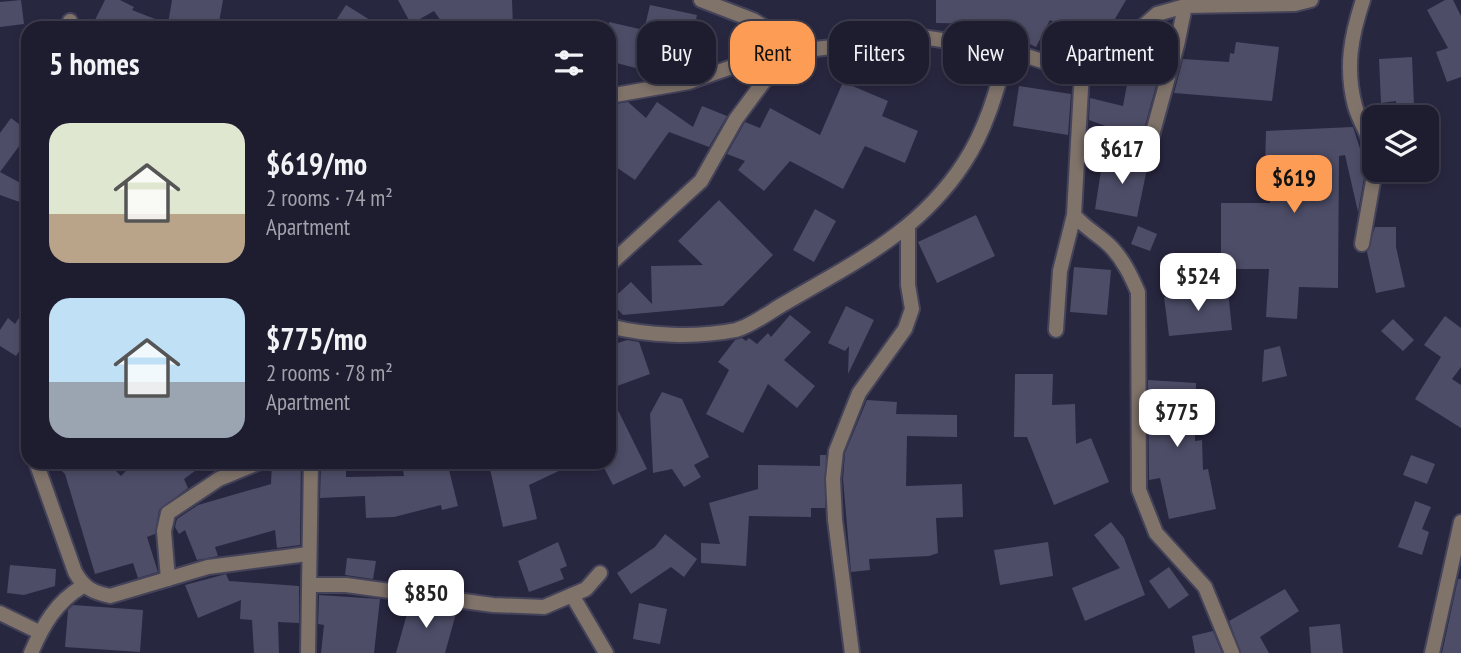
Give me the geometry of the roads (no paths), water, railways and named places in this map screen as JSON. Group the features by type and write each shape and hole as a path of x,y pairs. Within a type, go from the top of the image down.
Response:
{"street":[{"path":"701,0 755,21"},
{"path":"1149,21 1157,14 1185,6 1295,4 1311,0"},
{"path":"1362,121 1355,108 1349,44 1363,0"},
{"path":"1079,147 1148,150 1185,6"},
{"path":"815,49 844,48 922,37 943,40"},
{"path":"616,95 689,82 730,68"},
{"path":"616,259 701,181 736,119 762,84"},
{"path":"616,327 670,334 738,330 876,250 908,228 933,205 964,162 990,114 998,84"},
{"path":"1056,330 1060,271 1074,215 1081,84"},
{"path":"1362,244 1373,182"},
{"path":"1074,215 1088,231 1111,246 1128,269 1138,292 1136,416 1139,490 1156,533 1205,587 1232,653"},
{"path":"852,653 835,520 833,479 836,451 859,393 899,338 912,309 908,285 908,228"},
{"path":"39,469 83,586 110,596 208,567 308,554"},
{"path":"168,579 164,531 168,513 219,479 243,469"},
{"path":"309,653 311,469"},
{"path":"1432,653 1461,522"},
{"path":"311,585 345,585 524,607 544,607 586,589 600,573"},
{"path":"31,653 39,632 65,597 83,586"},
{"path":"572,595 606,653"},
{"path":"0,613 39,632"}]}
